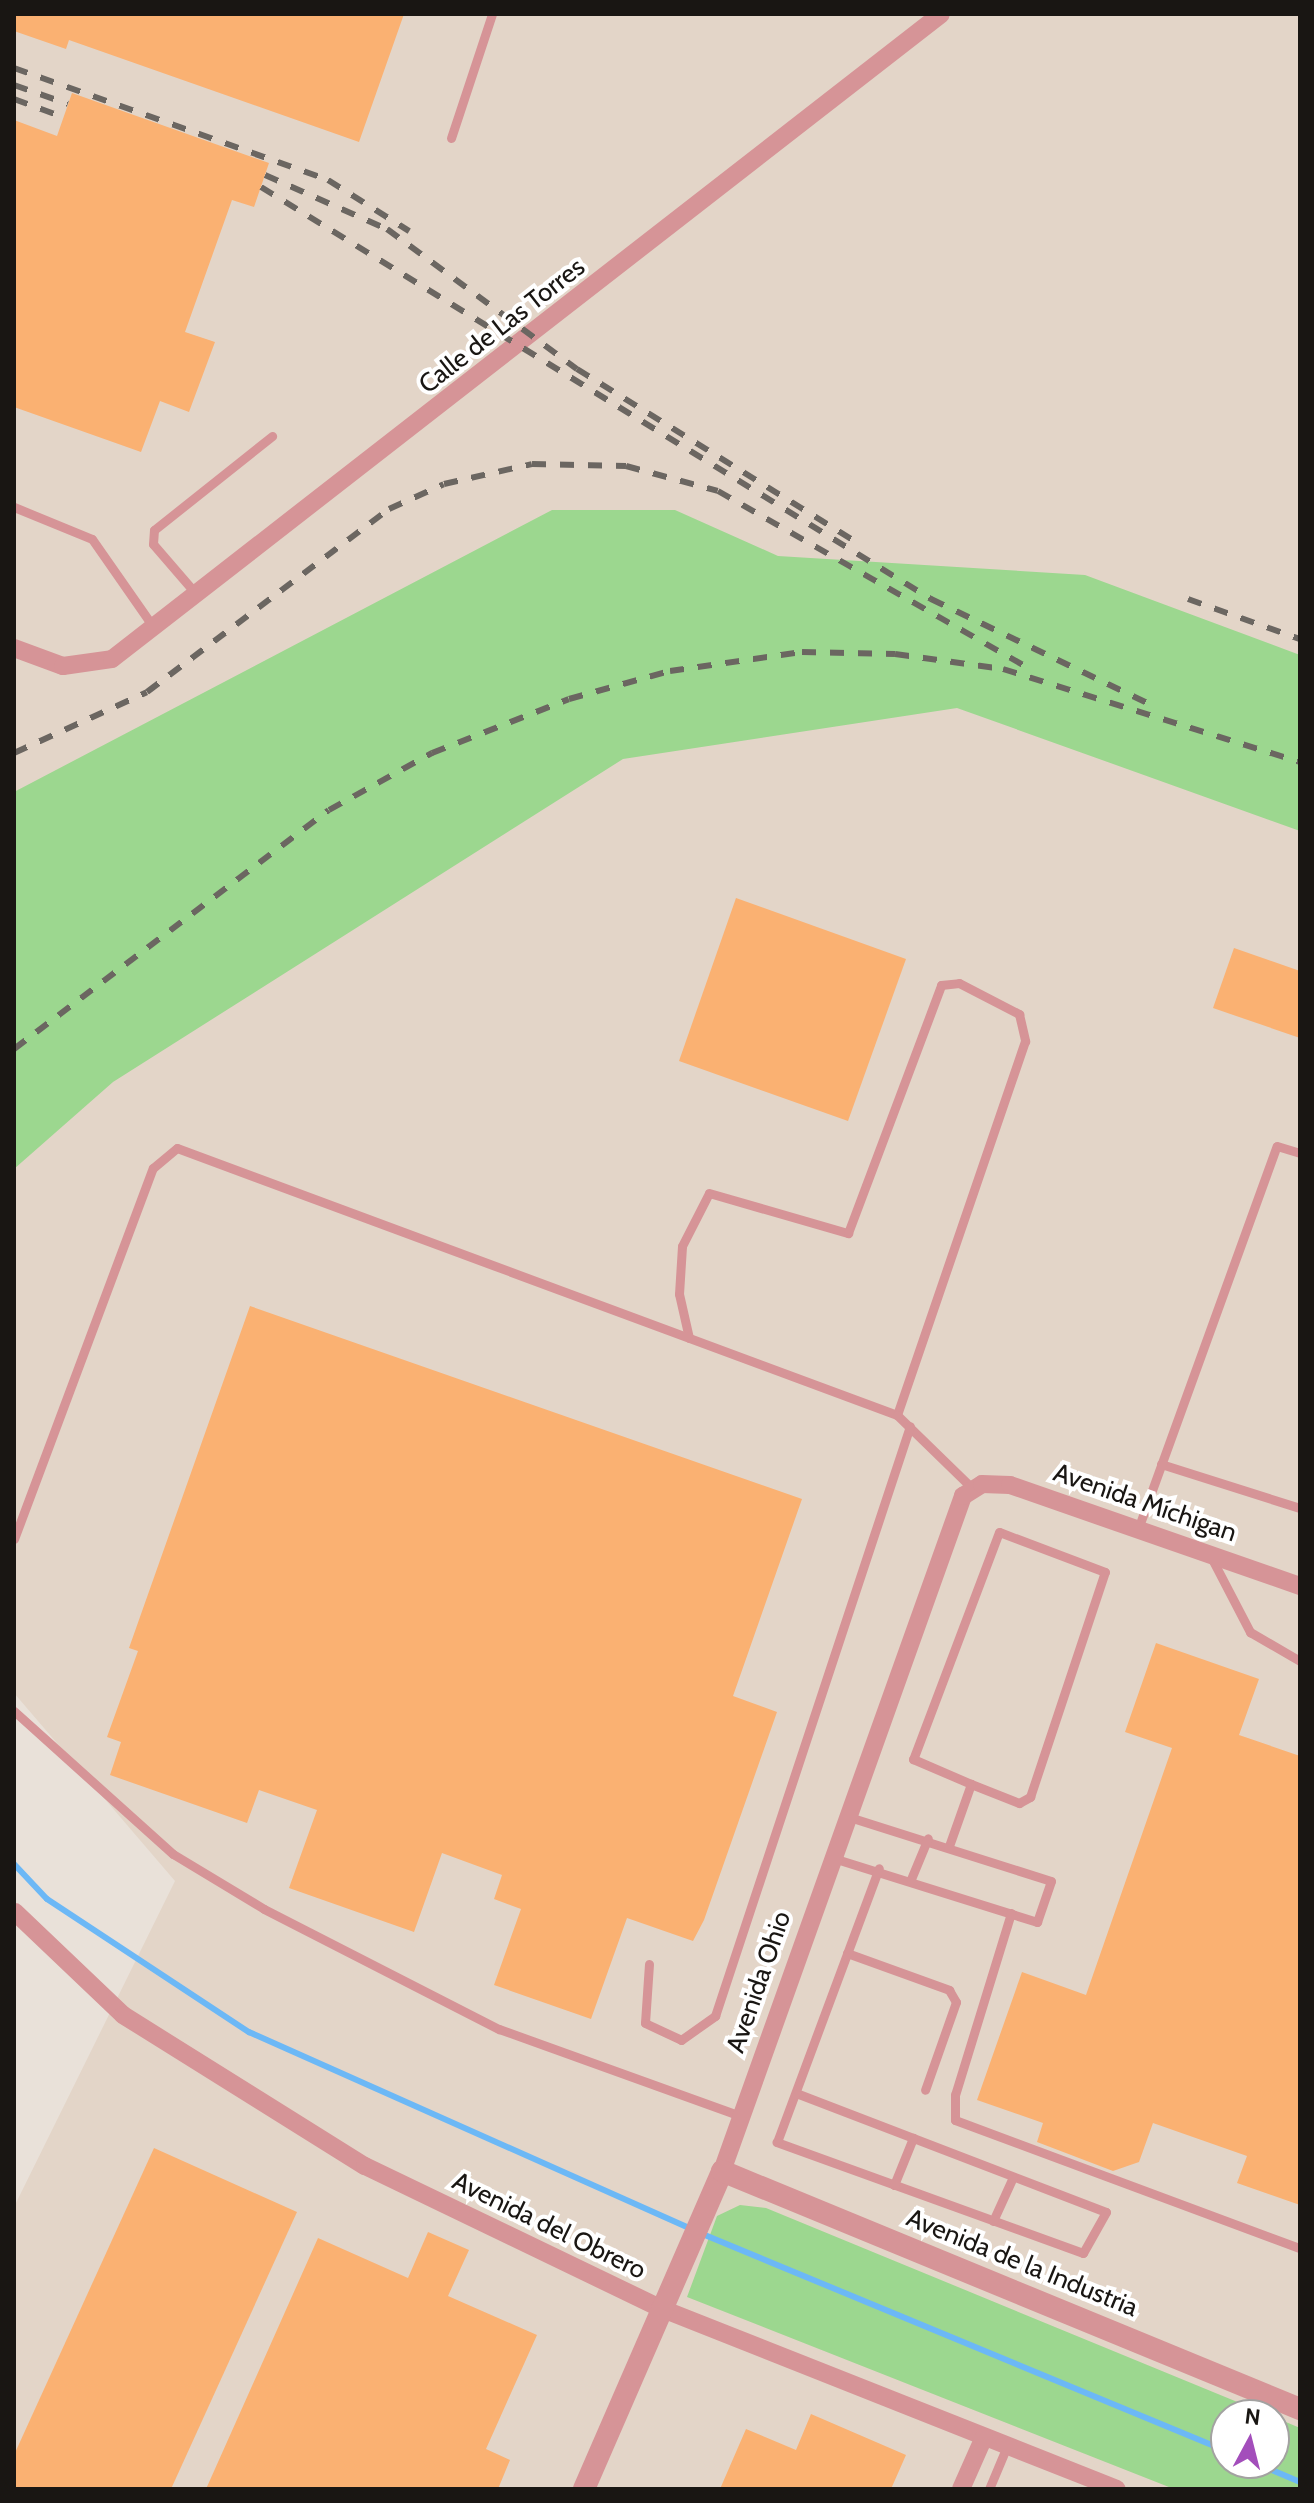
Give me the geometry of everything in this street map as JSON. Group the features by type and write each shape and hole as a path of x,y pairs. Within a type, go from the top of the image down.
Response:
{"street":[{"name":"Calle de Las Torres","path":"14,648 87,668 155,629 941,14"},
{"name":"Avenida Míchigan","path":"972,1488 1010,1485 1300,1586"},
{"name":"Avenida Ohio","path":"584,2489 743,2117 943,1539 972,1488"},
{"name":"Avenida del Obrero","path":"15,1912 123,2015 352,2158 660,2308 1116,2489"},
{"name":"Avenida de la Industria","path":"722,2171 1300,2409"},
{"path":"706,2203 775,2192"},
{"path":"961,2489 984,2437"}],"lane":[{"path":"451,138 492,14"},
{"path":"197,596 153,544 154,530 272,436"},
{"path":"14,507 92,539 155,629"},
{"path":"689,1338 679,1294 682,1246 709,1193 848,1233 941,985 959,983 1019,1014 1025,1041 897,1415"},
{"path":"1138,1529 1277,1146 1300,1153"},
{"path":"14,1539 153,1168 177,1148 897,1415 972,1488"},
{"path":"649,1964 645,2023 681,2040 715,2016 910,1426"},
{"path":"1161,1464 1300,1508"},
{"path":"999,1532 1105,1572 1030,1797 1019,1803 971,1784 913,1759 999,1532"},
{"path":"1210,1554 1250,1632 1300,1661"},
{"path":"14,1711 173,1854 264,1909 499,2029 743,2117"},
{"path":"949,1846 971,1784"},
{"path":"832,1857 879,1868 1037,1922 1051,1881 928,1838 846,1816"},
{"path":"911,1879 928,1838"},
{"path":"796,2093 1106,2212 1083,2253 777,2142 879,1868"},
{"path":"1011,1913 955,2095 955,2120 1300,2248"},
{"path":"847,1953 949,1990 956,2002 925,2090"},
{"path":"894,2185 913,2138"},
{"path":"993,2221 1013,2177"},
{"path":"989,2489 1007,2446"}],"shaded area":[{"path":"14,14 1300,14 1300,2489 14,2489 14,2207 175,1881 14,1693"}],"green space":[{"path":"552,510 675,510 778,556 1085,575 1300,655 1300,831 957,708 623,759 113,1082 14,1169 14,792"},
{"path":"740,2205 766,2208 1230,2399 1210,2399 1210,2479 1290,2479 1290,2424 1300,2428 1300,2489 1174,2489 687,2297 717,2216"}],"building":[{"path":"14,14 404,14 359,142 69,40 66,49 14,31"},
{"path":"72,93 269,163 254,207 232,200 185,332 215,342 189,412 160,401 141,452 14,407 14,120 57,136"},
{"path":"736,898 906,959 848,1121 679,1061"},
{"path":"1234,948 1300,971 1300,1038 1213,1008"},
{"path":"250,1306 802,1499 733,1696 777,1712 704,1920 693,1941 627,1918 591,2019 494,1985 521,1909 494,1899 502,1875 442,1853 414,1932 289,1888 317,1810 259,1790 247,1823 110,1775 121,1742 107,1737 138,1651 129,1648"},
{"path":"1156,1643 1259,1679 1239,1735 1300,1756 1300,2205 1237,2183 1247,2156 1153,2123 1139,2162 1113,2171 1037,2142 1043,2123 977,2100 1022,1972 1086,1995 1172,1748 1125,1732"},
{"path":"154,2148 297,2212 171,2489 14,2489 14,2455"},
{"path":"428,2232 469,2250 448,2296 537,2335 486,2449 510,2460 498,2489 206,2489 318,2238 408,2278"},
{"path":"811,2414 906,2455 891,2489 720,2489 746,2429 796,2450"}],"waterway":[{"path":"14,1864 47,1899 249,2032 690,2228"},
{"path":"700,2233 1210,2444"},
{"path":"1290,2478 1300,2482"}],"railway":[{"path":"14,68 328,180 409,231"},
{"path":"14,85 68,104"},
{"path":"14,99 63,117"},
{"path":"265,175 387,229 577,369 861,545"},
{"path":"261,187 931,599 1147,703"},
{"path":"14,753 147,692 389,509 444,484 532,464 626,466 718,491 1026,667"},
{"path":"1188,599 1300,639"},
{"path":"14,1049 329,810 432,753 569,699 670,671 802,652 895,654 1003,669 1300,762"}]}
